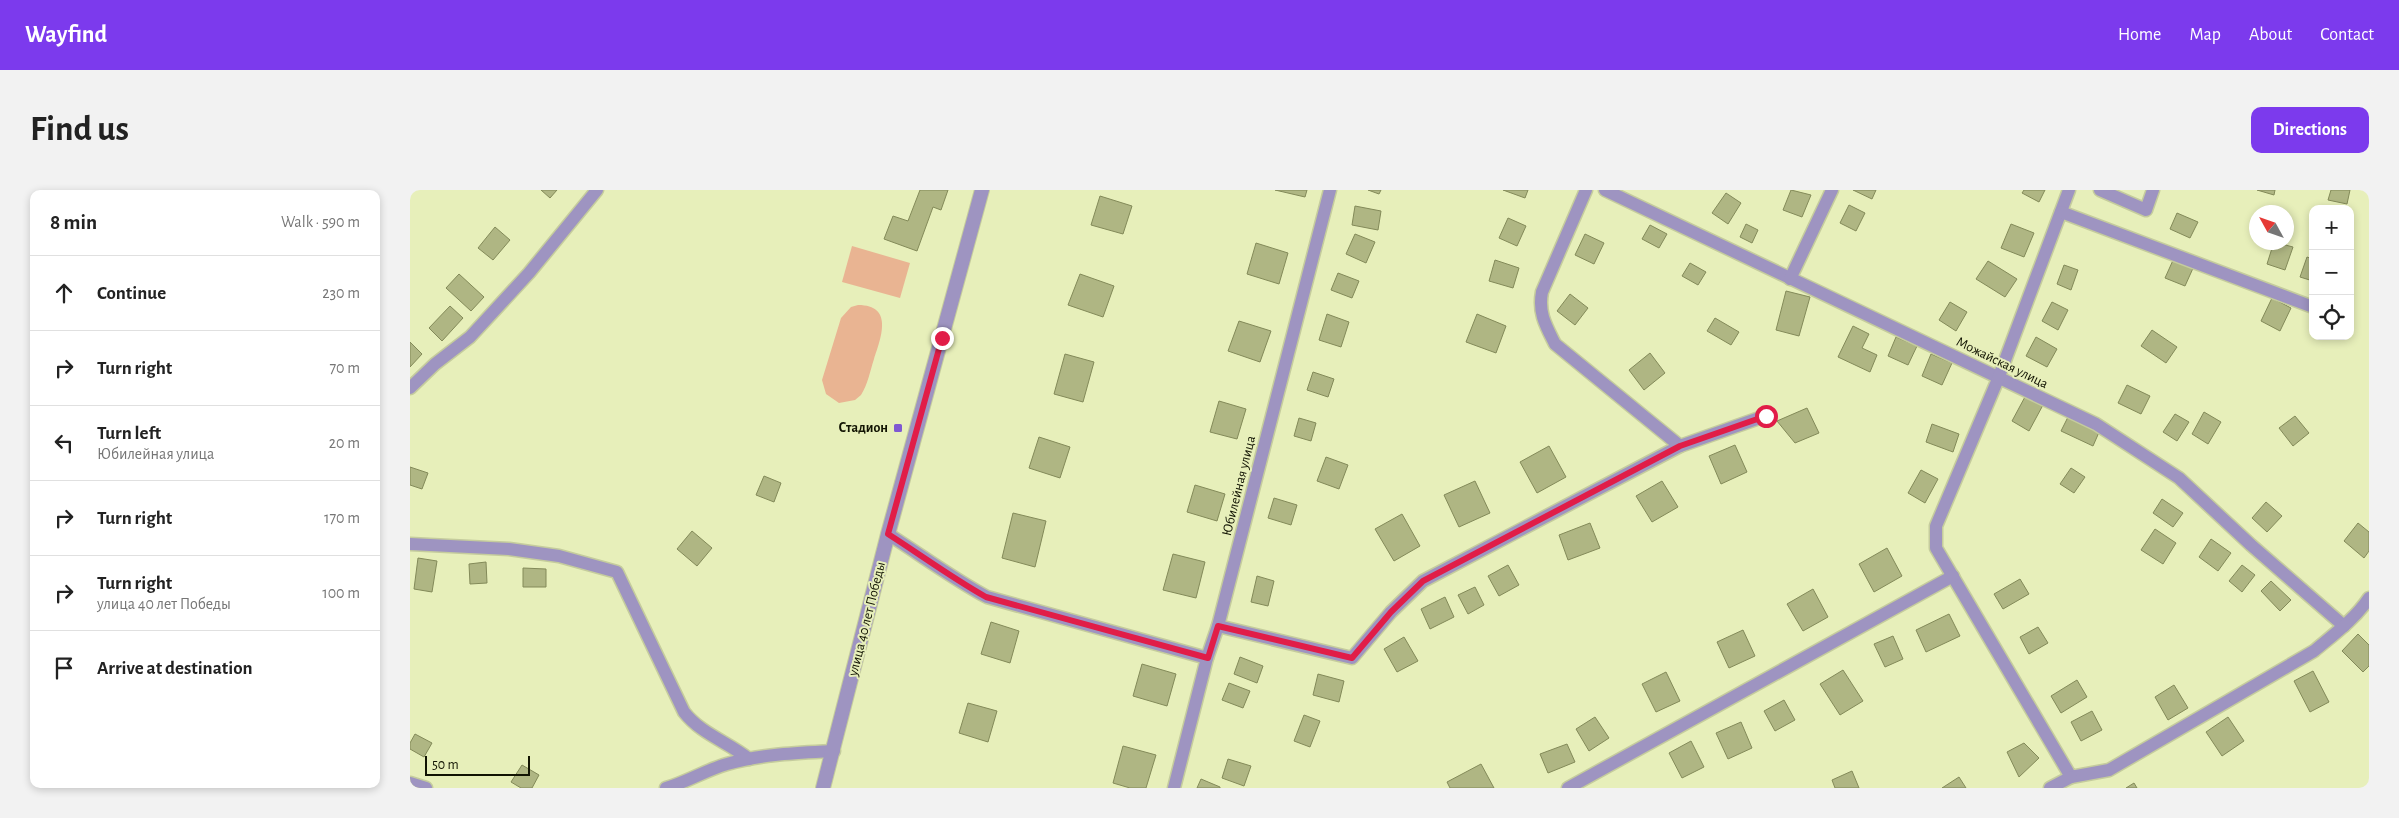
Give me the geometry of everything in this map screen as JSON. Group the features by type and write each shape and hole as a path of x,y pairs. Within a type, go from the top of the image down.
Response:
{"street":[{"path":"410,388 435,364 470,338 529,273 597,190"},
{"name":"улица 40 лет Победы","path":"823,788 888,534 982,190"},
{"name":"Юбилейная улица","path":"1174,788 1218,626 1330,190"},
{"path":"1586,190 1542,292 1539,306 1543,321 1555,344 1680,446"},
{"name":"Можайская улица","path":"1605,190 1894,327 1998,379 2096,424 2179,478 2344,626"},
{"path":"1790,279 1832,190"},
{"path":"2069,190 1998,379 1936,526 1936,548 2071,777"},
{"path":"2100,190 2146,210 2153,190"},
{"path":"2061,212 2309,305"},
{"path":"1218,626 1352,658 1391,612 1423,581 1680,446 1766,416"},
{"path":"888,534 934,563 959,582 986,597 1208,658"},
{"path":"410,544 509,549 559,556 617,572 684,712 691,721 704,731 749,759"},
{"path":"1568,788 1953,576"},
{"path":"2050,788 2071,777 2109,770 2314,651 2367,606"},
{"path":"666,788 689,781 724,765 749,759 834,751"},
{"path":"410,784 426,788"}],"shaded area":[{"path":"852,246 910,263 900,298 842,282"},
{"path":"858,305 869,306 877,310 881,317 882,333 867,382 861,395 855,400 839,403 826,394 822,380 841,318 851,307"}],"building":[{"path":"541,190 557,190 550,198"},
{"path":"920,190 948,190 941,210 933,207 917,251 884,239 893,216 908,221"},
{"path":"1275,190 1307,190 1305,197"},
{"path":"1368,190 1381,190 1379,194"},
{"path":"1503,190 1528,190 1525,198"},
{"path":"1791,190 1811,195 1802,217 1783,210"},
{"path":"1853,190 1876,190 1872,199"},
{"path":"2024,190 2045,190 2039,202 2022,193"},
{"path":"2257,190 2275,190 2274,195"},
{"path":"2331,190 2350,190 2347,204 2328,200"},
{"path":"1726,193 1741,203 1728,224 1712,213"},
{"path":"1100,196 1132,206 1123,234 1091,225"},
{"path":"1849,205 1865,213 1856,231 1840,223"},
{"path":"1355,206 1381,211 1378,230 1352,225"},
{"path":"2177,213 2198,222 2190,238 2170,229"},
{"path":"1508,218 1526,226 1517,246 1499,238"},
{"path":"1746,224 1758,230 1752,243 1740,237"},
{"path":"2011,224 2034,233 2024,257 2001,248"},
{"path":"1650,225 1667,234 1659,248 1642,239"},
{"path":"495,227 510,240 493,260 478,248"},
{"path":"1355,234 1375,242 1366,263 1346,254"},
{"path":"1585,234 1604,243 1594,264 1575,255"},
{"path":"1256,243 1288,253 1279,284 1247,274"},
{"path":"2271,250 2292,250 2285,270 2267,264"},
{"path":"2307,257 2309,258 2309,280 2300,277"},
{"path":"2174,258 2194,266 2185,286 2165,278"},
{"path":"1495,260 1519,268 1513,288 1489,281"},
{"path":"1988,261 2017,279 2005,297 1976,279"},
{"path":"1690,263 1706,272 1698,285 1682,276"},
{"path":"2064,265 2078,270 2071,290 2057,284"},
{"path":"1338,273 1359,281 1352,298 1331,290"},
{"path":"459,274 484,297 471,311 446,288"},
{"path":"1080,274 1114,286 1103,317 1068,305"},
{"path":"1786,291 1810,297 1799,336 1776,330"},
{"path":"1570,294 1588,308 1575,325 1557,311"},
{"path":"2272,298 2291,308 2280,331 2261,321"},
{"path":"1950,302 1967,312 1956,331 1939,320"},
{"path":"2052,302 2068,310 2058,330 2042,321"},
{"path":"450,306 463,318 442,341 429,328"},
{"path":"1327,314 1349,322 1341,347 1319,340"},
{"path":"1477,314 1506,326 1496,353 1466,342"},
{"path":"1715,318 1739,332 1731,345 1707,331"},
{"path":"1239,321 1271,331 1260,362 1228,351"},
{"path":"1853,326 1869,334 1862,348 1877,355 1870,372 1838,357"},
{"path":"2152,330 2177,347 2166,363 2141,346"},
{"path":"1896,337 1917,346 1908,365 1888,356"},
{"path":"2036,337 2057,349 2047,367 2026,356"},
{"path":"410,342 422,354 410,367"},
{"path":"1650,353 1665,373 1644,390 1629,370"},
{"path":"1065,354 1094,362 1083,402 1054,394"},
{"path":"1931,354 1952,363 1942,385 1922,376"},
{"path":"1313,372 1334,379 1328,397 1307,390"},
{"path":"2127,385 2150,396 2141,414 2118,403"},
{"path":"2026,395 2043,405 2029,431 2012,421"},
{"path":"1219,401 1246,409 1237,439 1210,432"},
{"path":"1807,408 1819,433 1795,443 1777,421"},
{"path":"2204,412 2221,422 2208,444 2192,434"},
{"path":"2175,414 2189,422 2177,441 2163,432"},
{"path":"2069,415 2100,430 2093,446 2061,431"},
{"path":"2295,416 2309,433 2293,446 2279,428"},
{"path":"1299,418 1316,423 1311,441 1294,436"},
{"path":"1932,424 1959,434 1953,452 1926,442"},
{"path":"1039,437 1070,447 1060,478 1029,468"},
{"path":"1735,445 1747,472 1721,484 1709,456"},
{"path":"1549,446 1566,477 1537,493 1520,462"},
{"path":"1326,457 1348,465 1339,489 1317,481"},
{"path":"410,467 428,473 422,489 410,485"},
{"path":"2071,468 2085,477 2074,493 2060,484"},
{"path":"1921,470 1938,479 1925,503 1908,493"},
{"path":"764,476 781,483 774,502 756,495"},
{"path":"1475,481 1490,513 1459,527 1444,495"},
{"path":"1662,481 1678,507 1652,522 1636,496"},
{"path":"1195,485 1225,494 1217,521 1187,512"},
{"path":"1274,498 1297,505 1291,525 1268,518"},
{"path":"2162,499 2183,513 2173,527 2153,513"},
{"path":"2266,502 2282,516 2267,532 2252,518"},
{"path":"1013,513 1046,521 1035,567 1002,558"},
{"path":"1402,514 1420,546 1394,561 1375,529"},
{"path":"1590,523 1600,548 1568,560 1559,535"},
{"path":"2358,523 2369,532 2369,551 2364,558 2344,541"},
{"path":"2155,529 2176,543 2163,564 2141,550"},
{"path":"692,531 712,548 697,566 677,549"},
{"path":"2211,539 2231,553 2218,571 2199,557"},
{"path":"1887,548 1902,576 1874,592 1859,564"},
{"path":"1173,554 1205,562 1196,598 1163,590"},
{"path":"418,558 437,561 432,592 414,589"},
{"path":"486,562 487,583 470,584 469,564"},
{"path":"1508,565 1519,585 1499,596 1488,576"},
{"path":"2242,565 2255,575 2242,592 2229,581"},
{"path":"523,568 546,569 546,587 523,587"},
{"path":"1257,576 1274,581 1268,606 1251,602"},
{"path":"2020,579 2029,594 2003,609 1994,594"},
{"path":"2271,581 2291,600 2280,611 2261,591"},
{"path":"1475,587 1484,605 1468,614 1458,595"},
{"path":"1813,589 1828,617 1803,631 1787,604"},
{"path":"1445,597 1454,617 1430,629 1421,609"},
{"path":"1949,614 1960,636 1926,652 1916,630"},
{"path":"991,622 1019,631 1010,663 981,654"},
{"path":"2038,627 2048,643 2029,654 2020,637"},
{"path":"1743,630 1755,656 1729,668 1717,642"},
{"path":"2358,634 2369,645 2369,666 2363,672 2342,651"},
{"path":"1893,636 1903,659 1885,667 1874,644"},
{"path":"1404,637 1418,661 1397,672 1384,649"},
{"path":"1240,657 1263,666 1257,683 1234,674"},
{"path":"1142,664 1176,674 1167,706 1133,696"},
{"path":"1843,670 1863,701 1840,715 1820,684"},
{"path":"2313,671 2329,702 2310,712 2294,681"},
{"path":"1666,672 1680,701 1656,712 1642,684"},
{"path":"1318,674 1344,681 1339,702 1313,695"},
{"path":"2077,680 2087,697 2061,713 2051,696"},
{"path":"1229,683 1250,691 1243,708 1222,700"},
{"path":"2174,685 2188,708 2168,720 2155,697"},
{"path":"1784,700 1795,720 1775,731 1764,711"},
{"path":"968,703 997,711 988,742 959,733"},
{"path":"2092,711 2102,730 2081,741 2071,722"},
{"path":"1304,715 1320,721 1310,747 1294,741"},
{"path":"1595,717 1609,738 1589,751 1576,729"},
{"path":"2228,717 2244,741 2222,756 2206,732"},
{"path":"1741,722 1752,748 1728,759 1716,733"},
{"path":"415,734 432,743 424,757 410,749 410,743"},
{"path":"1691,741 1704,767 1682,778 1669,753"},
{"path":"2024,743 2039,758 2019,777 2007,752"},
{"path":"1567,744 1575,762 1548,773 1540,754"},
{"path":"1123,746 1156,755 1146,788 1130,788 1113,783"},
{"path":"1228,759 1251,766 1244,786 1222,778"},
{"path":"1481,764 1494,788 1450,788 1447,782"},
{"path":"522,765 539,775 532,788 521,788 511,782"},
{"path":"1852,771 1859,788 1835,788 1832,780"},
{"path":"1959,777 1966,788 1942,788"},
{"path":"1201,779 1220,787 1220,788 1197,788"},
{"path":"2134,783 2137,788 2126,788"}],"place":[{"name":"Стадион","path":"898,428"}],"route":[{"path":"942,338 888,534 934,563 959,582 986,597 1208,658 1218,626 1352,658 1391,612 1423,581 1680,446 1766,416"}]}
